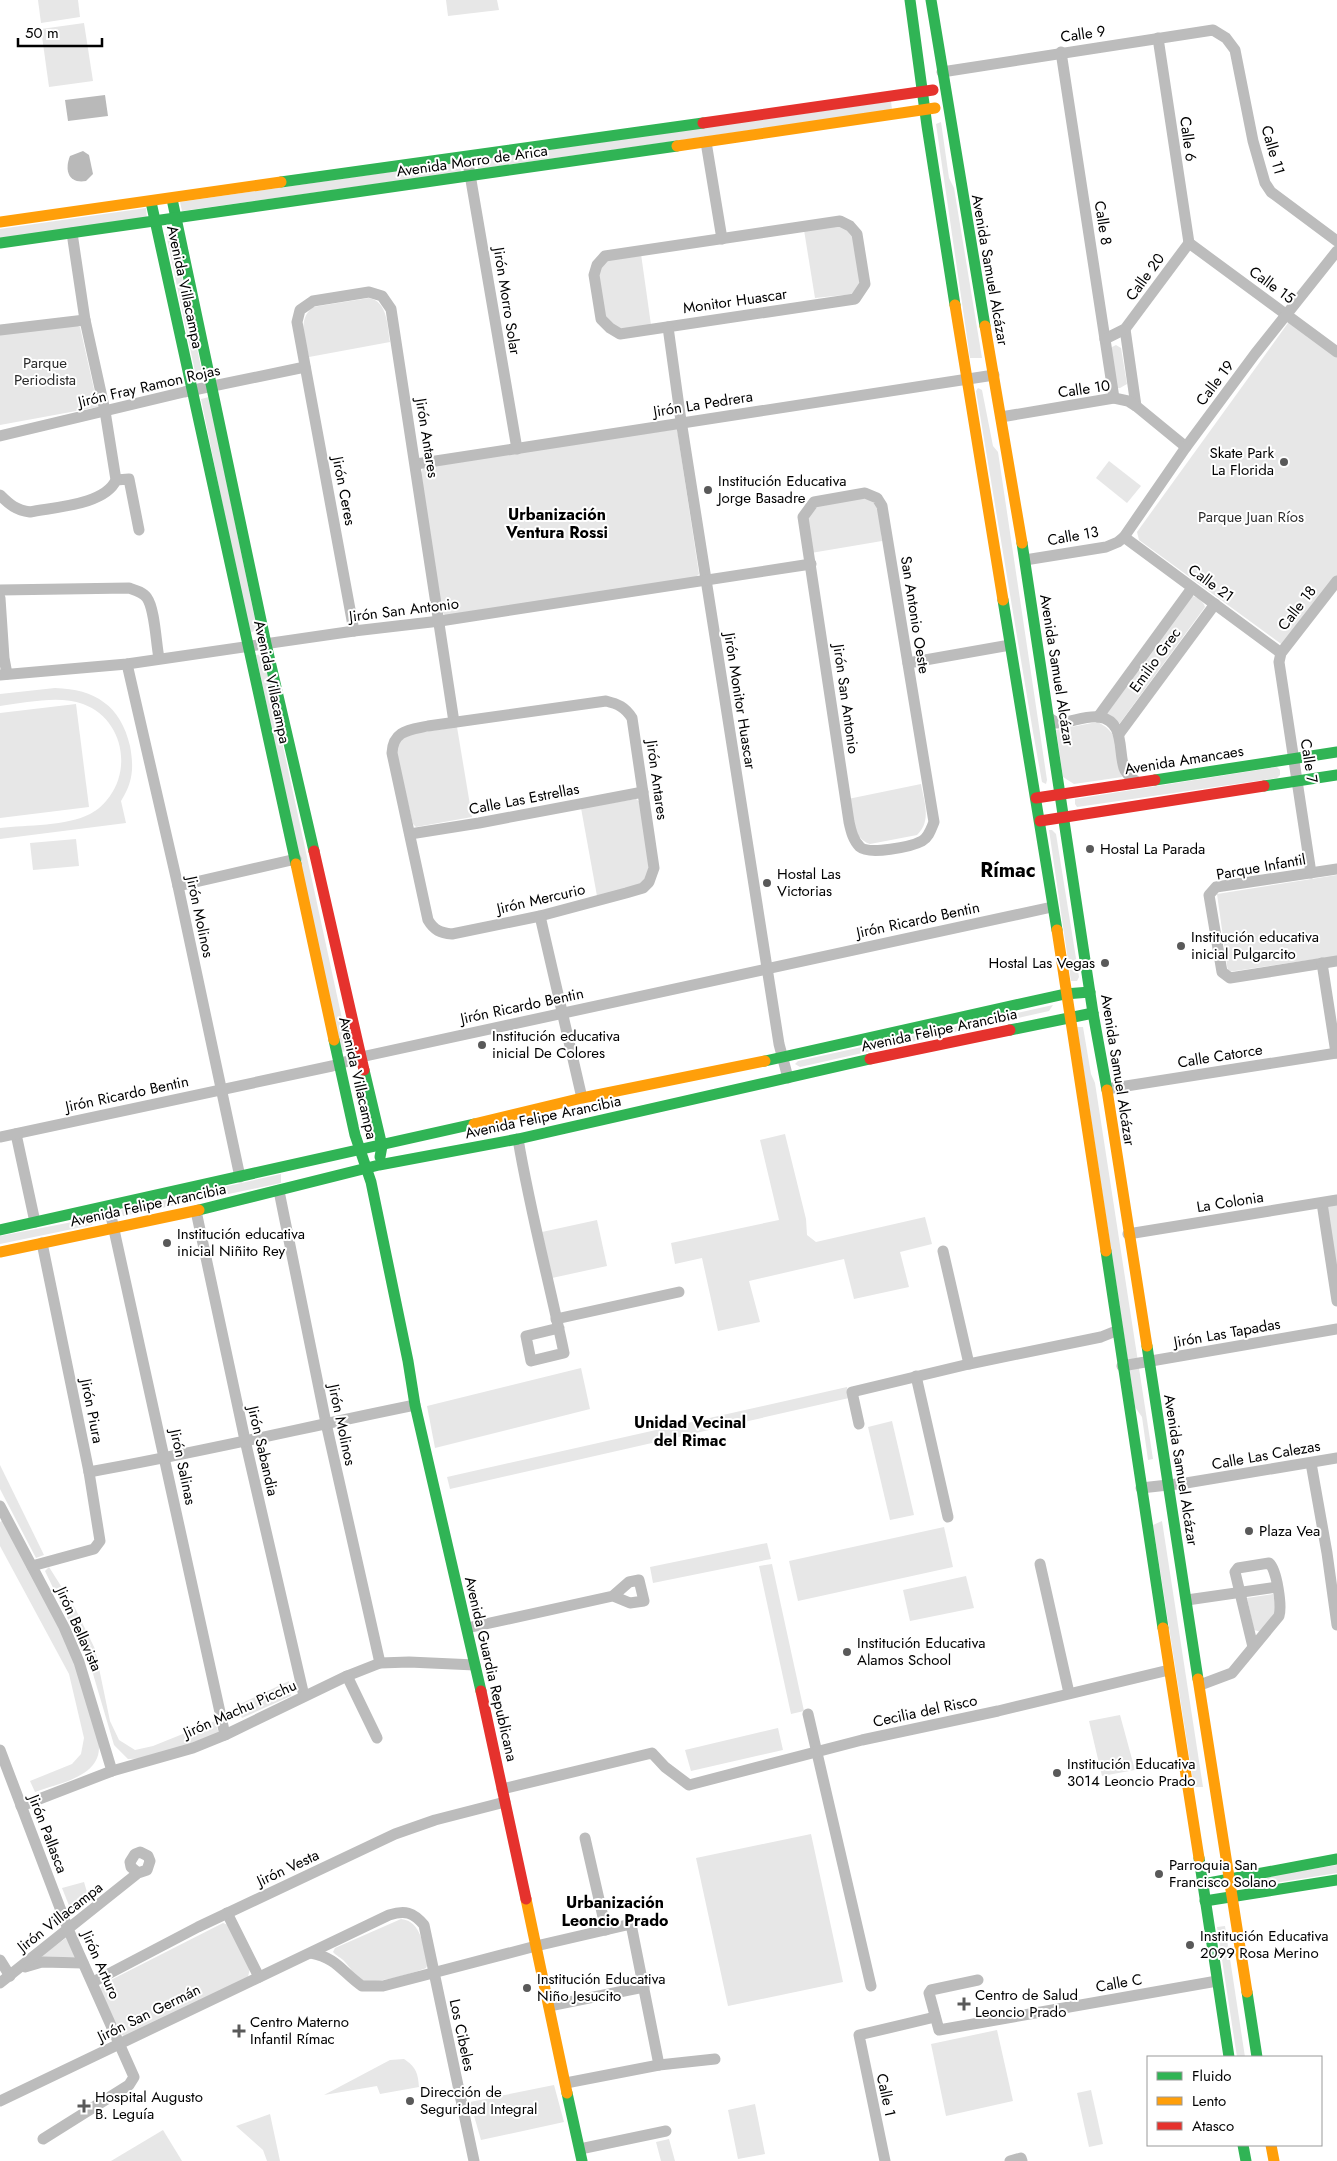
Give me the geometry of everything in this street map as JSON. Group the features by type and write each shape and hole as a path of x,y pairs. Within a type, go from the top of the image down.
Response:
{"main road":[{"path":"910,0 967,379 1040,821 1140,1488 1229,2056"},
{"name":"Avenida Samuel Alcázar","path":"931,0 961,194 1025,560 1093,1013 1107,1089 1257,2056"},
{"name":"Avenida Morro de Arica","path":"0,222 945,88"},
{"name":"Avenida Morro de Arica","path":"0,243 472,177 948,105"},
{"name":"Avenida Villacampa","path":"172,199 178,217 266,644 382,1146 379,1165"},
{"name":"Avenida Villacampa","path":"151,202 296,859 339,1064 358,1149 366,1168"},
{"name":"Avenida Amancaes","path":"1036,798 1337,752"},
{"path":"1040,821 1337,775"},
{"name":"Avenida Felipe Arancibia","path":"0,1230 110,1207 358,1149 382,1146 582,1098 781,1058 1065,994 1090,992"},
{"name":"Avenida Felipe Arancibia","path":"0,1252 196,1211 379,1165 518,1139 788,1078 1093,1013"},
{"path":"371,1182 379,1165"},
{"name":"Avenida Guardia Republicana","path":"366,1168 371,1182 408,1361 415,1405 467,1628 582,2161"},
{"path":"1203,1884 1337,1859"},
{"path":"1205,1901 1337,1880"},
{"path":"1243,2146 1246,2161"},
{"path":"1271,2146 1274,2161"}],"street":[{"name":"Calle 9","path":"942,72 1061,52 1213,30 1226,38"},
{"name":"Calle 6","path":"1158,38 1188,244"},
{"name":"Calle 11","path":"1226,38 1235,50 1253,141 1265,183 1271,192 1337,242"},
{"name":"Calle 8","path":"1061,52 1114,398"},
{"path":"706,142 722,239"},
{"name":"Jirón Morro Solar","path":"467,157 472,177 517,449"},
{"name":"Monitor Huascar","path":"840,221 850,226 857,234 865,284 855,299 668,327 620,334 601,319 594,275 597,265 605,256 840,221"},
{"path":"0,495 11,507 19,511 30,512 96,498 109,491 116,480 72,233"},
{"name":"Calle 15","path":"1188,244 1337,352"},
{"name":"Calle 20","path":"1105,339 1126,329 1188,244"},
{"name":"Calle 19","path":"1124,537 1186,447 1286,314 1337,251"},
{"name":"Jirón Antares","path":"304,362 297,316 306,304 313,301 370,292 382,296 391,309 454,722"},
{"path":"0,330 86,320"},
{"name":"Jirón Monitor Huascar","path":"668,327 681,423 781,1058 788,1078"},
{"path":"1126,329 1136,406"},
{"name":"Jirón Fray Ramon Rojas","path":"0,436 192,390 212,387 304,362"},
{"name":"Jirón Ceres","path":"304,362 354,631"},
{"name":"Jirón La Pedrera","path":"416,464 994,375"},
{"name":"Calle 10","path":"1001,417 1114,398 1128,401 1136,406 1186,447"},
{"path":"116,480 129,479 139,530"},
{"name":"San Antonio Oeste","path":"804,517 808,508 814,502 822,499 866,493 877,498 882,506 934,822"},
{"name":"Jirón San Antonio","path":"804,517 849,822 853,838 862,848 872,851 896,847 921,841 929,835 934,822"},
{"name":"Calle 13","path":"1025,560 1106,546 1118,542 1124,537"},
{"name":"Calle 21","path":"1124,537 1281,653"},
{"name":"Jirón San Antonio","path":"4,675 127,664 354,631 440,621 811,564"},
{"name":"Calle 18","path":"1281,653 1337,581"},
{"path":"0,590 129,588 139,591 147,598 151,608 158,658"},
{"name":"Emilio Grec","path":"1098,717 1192,588"},
{"path":"0,598 4,675"},
{"name":"Emilio Grec","path":"1119,734 1215,604"},
{"path":"908,663 1010,645"},
{"name":"Calle 7","path":"1281,653 1279,662 1311,873"},
{"name":"Jirón Molinos","path":"127,664 178,886 240,1177"},
{"name":"Jirón Antares","path":"438,931 428,920 392,753 393,744 400,734 409,730 454,722 606,702 617,704 627,710 632,718 654,868 649,882"},
{"path":"1048,718 1057,723 1098,717 1107,720 1115,726 1119,734 1124,769 1137,782"},
{"name":"Calle Las Estrellas","path":"410,834 643,792"},
{"path":"178,886 296,859"},
{"name":"Parque Infantil","path":"1337,869 1216,887 1209,895 1222,972 1230,978 1337,961"},
{"name":"Jirón Mercurio","path":"438,931 452,934 540,916 626,894 643,888 649,882"},
{"name":"Jirón Ricardo Bentin","path":"0,1137 339,1064 362,1057 562,1012 1052,907"},
{"path":"540,916 582,1098"},
{"path":"1322,963 1336,1053"},
{"name":"Calle Catorce","path":"1107,1089 1336,1053"},
{"path":"16,1134 35,1222"},
{"path":"518,1139 557,1324 679,1292"},
{"name":"Jirón Molinos","path":"279,1191 326,1423 380,1663"},
{"name":"La Colonia","path":"1128,1234 1337,1200"},
{"path":"1322,1203 1337,1301"},
{"name":"Jirón Salinas","path":"110,1207 225,1735"},
{"name":"Jirón Sabandia","path":"196,1211 245,1440 304,1696"},
{"name":"Jirón Piura","path":"32,1566 94,1549 100,1541 89,1472 42,1243"},
{"path":"943,1251 970,1364"},
{"name":"Jirón Las Tapadas","path":"1122,1366 1337,1329"},
{"path":"859,1424 852,1392 970,1364 1101,1337 1116,1331"},
{"path":"916,1376 948,1516"},
{"path":"89,1472 166,1459 245,1440 415,1405"},
{"name":"Calle Las Calezas","path":"1140,1488 1168,1486 1337,1458"},
{"path":"1311,1463 1332,1552 1337,1625"},
{"name":"Jirón Bellavista","path":"0,1507 64,1627 79,1662 112,1771"},
{"path":"1200,1685 1232,1673 1279,1616 1280,1604 1277,1587 1273,1567 1269,1563 1238,1568 1236,1570 1253,1647"},
{"path":"1040,1564 1068,1693"},
{"path":"1187,1600 1277,1587"},
{"path":"467,1628 613,1596"},
{"name":"Jirón Machu Picchu","path":"21,1806 112,1771 175,1754 225,1735 347,1676 380,1663 409,1662 475,1665"},
{"name":"Cecilia del Risco","path":"502,1789 652,1753 665,1767 689,1785 816,1752 1168,1670"},
{"path":"347,1676 378,1738"},
{"path":"808,1714 871,1986"},
{"name":"Jirón Pallasca","path":"0,1750 68,1928"},
{"name":"Jirón Vesta","path":"93,1982 227,1913 395,1834 435,1820 505,1802"},
{"path":"585,1838 606,1930"},
{"name":"Jirón Villacampa","path":"0,1983 138,1873"},
{"name":"Jirón San Germán","path":"0,2101 389,1915 407,1912 417,1917"},
{"path":"227,1913 259,1976"},
{"name":"Los Cibeles","path":"417,1917 424,1925 474,2161"},
{"path":"311,1953 333,1960 362,1986 383,1986 536,1946 631,1924 659,2064"},
{"name":"Jirón Arturo","path":"43,2140 132,2082 134,2077 68,1928"},
{"path":"0,1960 14,1973 37,1963 83,1963"},
{"path":"935,2017 929,1993 931,1990 978,1980"},
{"name":"Calle C","path":"935,2017 937,2026 943,2030 1217,1981"},
{"path":"549,2006 644,1987"},
{"name":"Calle 1","path":"885,2161 859,2035 935,2017"},
{"path":"566,2083 659,2064 715,2059"},
{"path":"580,2149 666,2131"}],"green space":[{"path":"38,0 78,0 80,17 41,23"},
{"path":"446,0 497,0 499,10 448,16"},
{"path":"84,23 93,81 49,87 41,29"},
{"path":"891,101 892,110 478,169 477,160"},
{"path":"941,122 949,178 954,188 982,358 970,358 936,124"},
{"path":"459,162 461,172 182,211 180,202"},
{"path":"146,208 147,218 0,238 0,229"},
{"path":"840,226 848,229 853,235 862,283 854,294 815,298 804,230"},
{"path":"173,233 203,377 197,381 166,234"},
{"path":"641,254 651,325 621,331 602,316 597,275 606,259"},
{"path":"369,298 380,304 386,315 390,342 309,357 304,336 304,324 308,312 313,307"},
{"name":"Parque Juan Ríos","path":"1288,323 1293,323 1337,356 1337,578 1284,646 1139,540 1137,532"},
{"name":"Parque Periodista","path":"73,324 80,327 98,407 0,425 0,334"},
{"path":"1116,345 1121,348 1127,384 1120,388 1117,388 1110,351"},
{"path":"978,388 982,390 993,446 998,452 1047,780 1046,784 1042,782 1033,732 976,391"},
{"path":"209,397 257,629 249,634 201,399"},
{"path":"677,429 699,574 695,578 446,616 441,611 421,473 424,466"},
{"path":"1109,461 1141,486 1127,503 1096,478"},
{"path":"868,497 879,507 882,541 811,553 806,516 810,507"},
{"path":"1191,596 1200,599 1205,607 1120,723 1116,724 1106,715"},
{"path":"263,654 349,1051 341,1052 256,655"},
{"path":"55,688 69,689 94,696 113,710 120,720 126,732 132,761 132,775 121,801 126,823 0,839 0,828 59,823 90,814 106,801 117,784 121,757 119,744 114,731 96,711 83,704 63,700 42,700 0,706 0,694"},
{"path":"76,704 89,807 0,818 0,713"},
{"path":"1097,722 1105,726 1114,738 1119,752 1122,777 1074,784 1063,777 1056,730"},
{"path":"457,727 472,817 416,827 413,824 395,749 396,742 410,734"},
{"path":"1277,767 1280,770 1280,775 1277,778 1077,807 1075,804 1075,799"},
{"path":"921,784 926,817 922,830 917,835 870,844 860,837 854,825 848,799"},
{"path":"636,799 640,802 650,875 640,885 597,896 581,808"},
{"path":"1049,830 1056,834 1079,977 1077,981 1071,981"},
{"path":"76,839 79,866 33,870 30,843"},
{"path":"1337,875 1337,956 1228,972 1217,894"},
{"path":"1053,1005 1049,1011 800,1067 795,1064 798,1061"},
{"path":"1077,1027 1083,1027 1091,1074 1095,1083 1153,1459 1148,1460 1142,1417 1135,1407"},
{"path":"785,1134 806,1219 807,1235 816,1242 925,1217 932,1244 900,1252 909,1287 854,1299 844,1259 749,1281 760,1322 718,1331 702,1258 675,1264 671,1243 779,1220 760,1140"},
{"path":"281,1174 281,1183 123,1216 121,1210"},
{"path":"1337,1204 1337,1286 1325,1212 1329,1205"},
{"path":"93,1218 92,1225 0,1244 0,1236"},
{"path":"597,1220 607,1266 552,1278 542,1232"},
{"path":"581,1368 590,1409 435,1448 427,1406"},
{"path":"847,1387 849,1398 450,1489 447,1477"},
{"path":"892,1421 914,1515 890,1520 868,1427"},
{"path":"0,1465 44,1555 36,1558 0,1489"},
{"path":"3,1520 43,1593 67,1642 87,1694 99,1742 99,1752 95,1762 84,1773 76,1778 35,1792 30,1781 72,1764 81,1754 84,1738 69,1674 0,1546 0,1522"},
{"path":"1162,1521 1203,1787 1194,1787 1153,1525"},
{"path":"944,1527 953,1567 798,1601 789,1561"},
{"path":"767,1543 771,1559 653,1583 650,1567"},
{"path":"772,1564 804,1711 791,1714 759,1566"},
{"path":"49,1567 76,1610 95,1649 110,1721 119,1740 135,1750 153,1746 215,1721 219,1734 152,1758 128,1759 114,1745 91,1667 45,1571"},
{"path":"966,1576 974,1608 910,1621 903,1590"},
{"path":"1273,1594 1277,1612 1261,1632 1254,1630 1247,1598"},
{"path":"289,1681 291,1696 242,1718 236,1706"},
{"path":"1120,1715 1135,1770 1102,1776 1089,1721"},
{"path":"778,1728 783,1750 691,1771 685,1750"},
{"path":"811,1834 843,1982 728,2006 696,1858"},
{"path":"1337,1865 1337,1873 1237,1889 1235,1881"},
{"path":"84,1882 89,1899 74,1911 70,1908 62,1888"},
{"path":"401,1919 413,1924 421,1936 428,1964 426,1968 386,1980 364,1981 358,1978 343,1960 333,1952 335,1948"},
{"path":"223,1923 228,1925 250,1968 248,1977 125,2037 118,2032 99,1990 103,1984"},
{"path":"1225,1926 1245,2056 1237,2056 1217,1927"},
{"path":"66,1938 76,1957 43,1959 41,1956"},
{"path":"997,2030 1013,2101 946,2116 931,2044"},
{"path":"404,2059 416,2071 419,2087 380,2094 377,2086 324,2095 390,2060"},
{"path":"554,2085 564,2122 481,2140 470,2102"},
{"path":"1091,2090 1103,2144 1089,2147 1077,2093"},
{"path":"755,2104 765,2154 738,2159 728,2110"},
{"path":"270,2114 280,2161 267,2161 263,2150 236,2126"},
{"path":"163,2130 182,2161 111,2161"},
{"path":"669,2139 675,2161 661,2161 656,2142"}],"shaded area":[{"path":"105,95 108,116 68,121 65,100"},
{"path":"83,151 89,155 93,174 86,181 80,181 75,180 69,175 68,162 70,156"}],"traffic: fast":[{"path":"910,0 927,126 955,305"},
{"path":"931,0 985,326"},
{"path":"281,182 703,123"},
{"path":"0,243 677,146"},
{"path":"172,199 266,644 314,851"},
{"path":"151,202 296,864"},
{"path":"1022,543 1093,1013 1107,1090"},
{"path":"1003,600 1057,930"},
{"path":"1155,780 1337,752"},
{"path":"1264,786 1337,775"},
{"path":"765,1061 1065,994 1090,992"},
{"path":"1010,1030 1093,1013"},
{"path":"334,1040 355,1135 371,1182 408,1361 415,1405 481,1691"},
{"path":"199,1210 379,1165 518,1139 870,1059"},
{"path":"364,1070 382,1146 380,1157"},
{"path":"0,1230 474,1124"},
{"path":"1106,1251 1163,1628"},
{"path":"1147,1346 1198,1679"},
{"path":"1199,1858 1229,2056"},
{"path":"1203,1884 1337,1859"},
{"path":"1205,1901 1337,1880"},
{"path":"1247,1992 1257,2056"},
{"path":"567,2093 582,2161"},
{"path":"1243,2146 1246,2161"}],"traffic: slow":[{"path":"677,146 935,108"},
{"path":"0,222 281,182"},
{"path":"955,305 1003,600"},
{"path":"985,326 1022,543"},
{"path":"296,864 334,1040"},
{"path":"1057,930 1106,1251"},
{"path":"474,1124 582,1098 765,1061"},
{"path":"1107,1090 1147,1346"},
{"path":"0,1252 199,1210"},
{"path":"1163,1628 1199,1858"},
{"path":"1198,1679 1247,1992"},
{"path":"526,1899 567,2093"},
{"path":"1271,2146 1274,2161"}],"traffic: jam":[{"path":"703,123 933,90"},
{"path":"1036,798 1155,780"},
{"path":"1040,821 1264,786"},
{"path":"314,851 364,1070"},
{"path":"870,1059 1010,1030"},
{"path":"481,1691 526,1899"}],"place":[{"name":"Skate Park La Florida","path":"1284,462"},
{"name":"Institución Educativa Jorge Basadre","path":"708,490"},
{"name":"Hostal La Parada","path":"1090,849"},
{"name":"Hostal Las Victorias","path":"767,883"},
{"name":"Institución educativa inicial Pulgarcito","path":"1181,946"},
{"name":"Hostal Las Vegas","path":"1105,963"},
{"name":"Institución educativa inicial De Colores","path":"482,1045"},
{"name":"Institución educativa inicial Niñito Rey","path":"167,1243"},
{"name":"Plaza Vea","path":"1249,1531"},
{"name":"Institución Educativa Alamos School","path":"847,1652"},
{"name":"Institución Educativa 3014 Leoncio Prado","path":"1057,1773"},
{"name":"Parroquia San Francisco Solano","path":"1159,1874"},
{"name":"Institución Educativa 2099 Rosa Merino","path":"1190,1945"},
{"name":"Institución Educativa Niño Jesucito","path":"527,1988"},
{"name":"Centro de Salud Leoncio Prado","path":"964,2004"},
{"name":"Centro Materno Infantil Rímac","path":"239,2031"},
{"name":"Dirección de Seguridad Integral","path":"410,2101"},
{"name":"Hospital Augusto B. Leguía","path":"84,2106"}],"district":[{"name":"Urbanización Ventura Rossi","path":"557,523"},
{"name":"Rímac","path":"1008,870"},
{"name":"Unidad Vecinal del Rimac","path":"690,1431"},
{"name":"Urbanización Leoncio Prado","path":"615,1911"}]}
